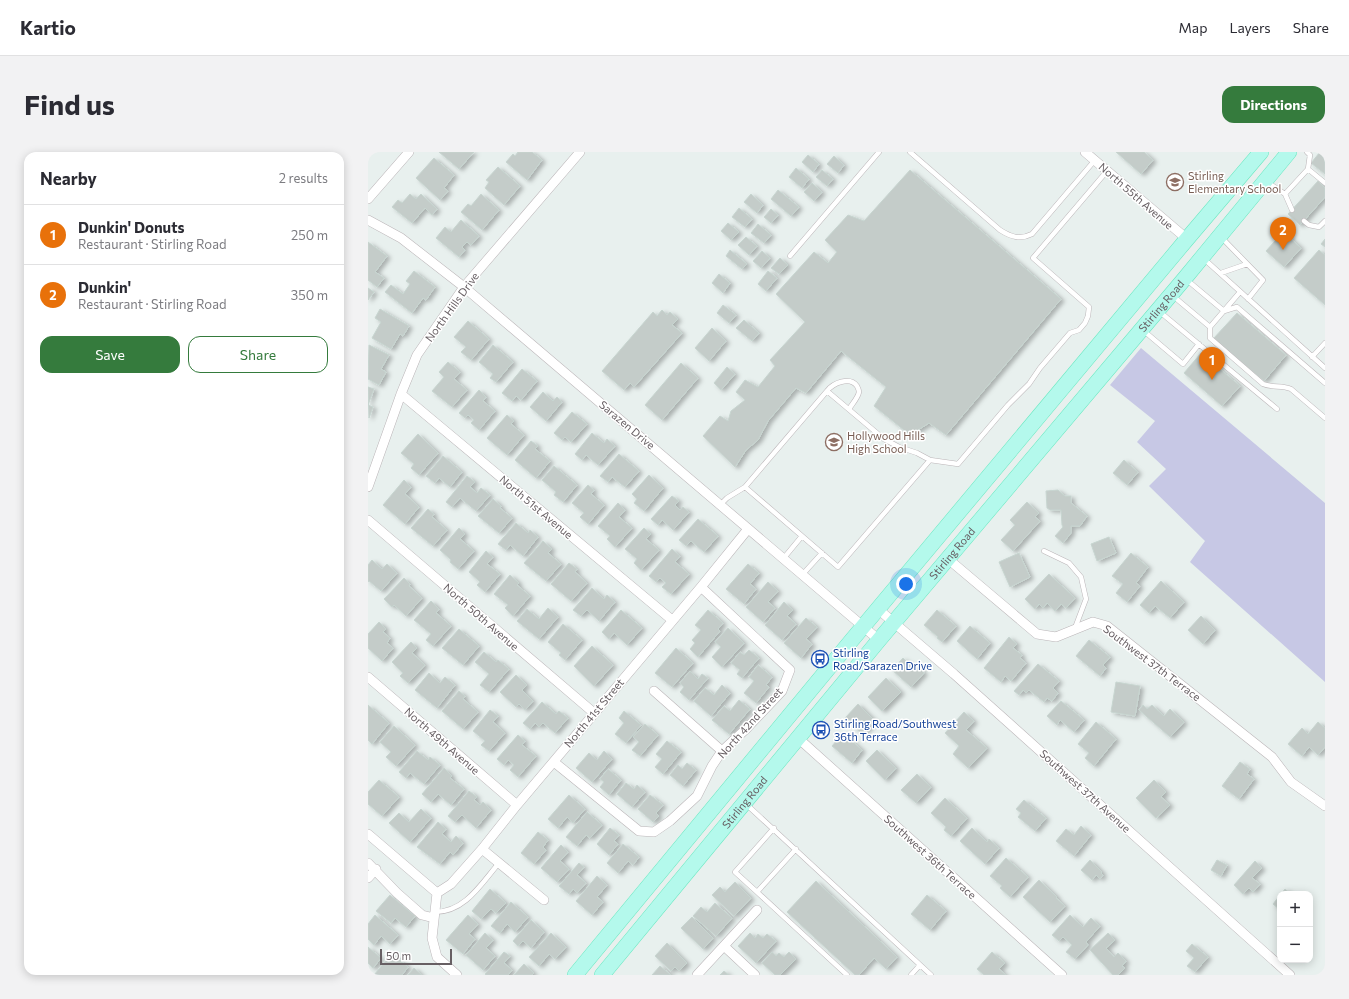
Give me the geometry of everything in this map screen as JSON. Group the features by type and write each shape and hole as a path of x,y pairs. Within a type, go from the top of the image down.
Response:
{"main road":[{"name":"Stirling Road","path":"575,975 878,609 1261,152"},
{"name":"Stirling Road","path":"602,975 947,558 1290,152"},
{"path":"1185,278 1189,250 1187,239"}],"street":[{"path":"368,199 409,152"},
{"name":"North Hills Drive","path":"368,487 401,394 417,355 464,287 580,152"},
{"name":"North 55th Avenue","path":"1085,152 1187,239"},
{"name":"Sarazen Drive","path":"368,220 401,238 464,287 879,640"},
{"name":"North 51st Avenue","path":"401,394 672,620"},
{"name":"North 50th Avenue","path":"368,520 594,713"},
{"name":"North 41st Street","path":"437,893 451,884 482,849 672,620 702,587 748,529"},
{"name":"Southwest 37th Terrace","path":"947,558 1037,634 1056,637 1093,622 1107,626 1272,757 1291,782 1325,806"},
{"name":"North 42nd Street","path":"554,762 639,831 654,832 670,821 697,796 712,766 722,751 746,729 782,691 790,670 702,587"},
{"name":"Southwest 37th Avenue","path":"878,609 960,679 1290,975"},
{"name":"North 49th Avenue","path":"368,677 517,805"},
{"path":"654,691 722,751"},
{"name":"Southwest 36th Terrace","path":"798,738 1062,975"},
{"path":"368,834 437,893 432,938 437,957 457,975"},
{"path":"482,849 544,900"},
{"path":"368,863 397,893 422,915 434,915"},
{"path":"368,878 376,870"},
{"path":"697,975 757,910"},
{"path":"724,946 755,975"}],"lane":[{"path":"790,256 880,152"},
{"path":"910,152 1000,230 1016,238 1027,237 1032,234 1095,160"},
{"path":"1285,194 1308,169 1310,156 1307,152"},
{"path":"1308,169 1325,183"},
{"path":"828,391 884,439 930,460 958,464 1008,405 1035,377 1040,368 1070,333 1079,330 1085,323 1088,316 1089,307 1033,258 1108,171"},
{"path":"1265,181 1285,194 1292,210"},
{"path":"1304,221 1309,225 1319,227 1325,221"},
{"path":"1220,236 1263,280 1248,299"},
{"path":"1202,257 1325,368"},
{"path":"1221,273 1248,264"},
{"path":"1185,278 1224,311"},
{"path":"1240,292 1210,327 1209,335 1212,341 1263,384 1291,389 1325,418"},
{"path":"1171,294 1210,327"},
{"path":"1224,311 1237,307 1325,383"},
{"path":"1158,310 1277,409"},
{"path":"1141,329 1183,364 1199,344"},
{"path":"1312,357 1325,343"},
{"path":"720,505 727,498 745,487 828,391 836,384 848,381 854,383 858,388 859,392 849,408"},
{"path":"745,487 838,568 930,460"},
{"path":"783,559 802,536"},
{"path":"1044,551 1069,563 1082,577 1086,599 1075,629"},
{"path":"802,575 822,553"},
{"path":"745,803 774,828 931,975"},
{"path":"774,828 735,872 847,975"},
{"path":"757,892 796,849"},
{"path":"434,915 456,908 465,902 499,863"},
{"path":"910,975 920,965"}],"shaded area":[{"path":"1141,348 1325,503 1325,682 1190,562 1205,541 1149,486 1166,469 1137,442 1155,421 1110,385"}],"building":[{"path":"439,152 474,152 459,169"},
{"path":"518,152 532,152 542,160 527,180 506,162 513,154 515,156"},
{"path":"1116,152 1144,152 1153,160 1141,174"},
{"path":"1320,152 1325,155 1325,174 1311,163"},
{"path":"808,155 819,164 813,172 802,162"},
{"path":"834,156 844,165 838,173 827,164"},
{"path":"434,158 454,175 444,188 448,191 440,200 416,178"},
{"path":"498,167 520,186 504,205 485,188 489,182 486,180"},
{"path":"796,168 809,179 802,188 789,177"},
{"path":"822,170 833,179 827,186 816,177"},
{"path":"910,170 1061,299 946,435 929,423 910,435 874,406 886,387 841,351 806,393 796,388 768,421 758,440 746,450 735,467 703,436 720,416 728,421 731,411 745,400 736,392 745,380 758,387 775,366 770,360 805,322 776,294 814,252 828,263 837,252 825,240 848,215 864,221"},
{"path":"1318,181 1325,188 1325,197 1300,225 1288,214"},
{"path":"812,183 822,192 814,201 804,192"},
{"path":"778,190 799,207 791,216 771,199"},
{"path":"410,194 416,199 421,194 437,209 432,215 425,208 412,223 392,207 398,200 402,203"},
{"path":"481,194 499,210 482,230 461,212 468,204 471,206"},
{"path":"751,194 763,205 757,213 744,202"},
{"path":"739,208 752,219 745,227 732,217"},
{"path":"771,209 778,215 771,223 764,217"},
{"path":"461,220 479,236 471,245 467,242 462,247 465,250 459,257 436,238 445,227 451,232"},
{"path":"728,223 739,232 731,240 721,231"},
{"path":"758,224 771,235 764,243 751,233"},
{"path":"1283,232 1301,248 1284,267 1266,251"},
{"path":"746,237 757,246 749,255 738,245"},
{"path":"1325,239 1325,247 1321,244"},
{"path":"368,242 387,256 375,272 384,278 377,287 368,280"},
{"path":"730,250 747,264 742,269 726,256"},
{"path":"1319,250 1325,255 1325,305 1294,278"},
{"path":"762,251 770,258 761,268 753,261"},
{"path":"780,258 788,265 779,274 771,268"},
{"path":"414,271 435,287 426,300 423,298 412,313 385,292 391,285 403,294 410,284 406,281"},
{"path":"768,271 777,278 766,291 758,284"},
{"path":"719,274 730,283 723,293 712,283"},
{"path":"368,288 374,292 368,300"},
{"path":"723,305 736,315 729,323 717,313"},
{"path":"380,309 409,326 403,336 400,334 391,349 372,338 381,322 375,318"},
{"path":"662,310 667,315 670,312 678,319 672,325 682,333 634,387 630,383 624,390 602,371 653,312 657,316"},
{"path":"1237,313 1286,355 1264,381 1213,339"},
{"path":"744,320 759,333 752,341 736,328"},
{"path":"468,321 489,339 471,360 461,352 466,347 454,337"},
{"path":"712,328 726,341 709,361 695,348"},
{"path":"369,345 389,355 381,369 386,372 379,385 368,379"},
{"path":"493,345 513,362 496,382 490,378 493,374 479,362"},
{"path":"1201,353 1240,386 1222,406 1184,373"},
{"path":"448,362 460,372 454,379 467,390 452,407 432,391 444,377 439,372"},
{"path":"681,363 698,378 662,420 645,405"},
{"path":"727,367 735,374 721,390 714,383"},
{"path":"522,369 537,381 521,400 516,396 512,401 502,393"},
{"path":"368,387 374,389 369,404"},
{"path":"479,390 486,397 483,401 495,411 479,430 471,423 474,420 468,415 465,418 459,413"},
{"path":"543,392 553,401 557,397 562,402 546,421 530,407"},
{"path":"369,405 373,407 369,418"},
{"path":"572,412 587,424 571,442 565,437 562,440 554,433"},
{"path":"507,415 514,421 511,424 524,435 507,455 487,438"},
{"path":"592,433 604,443 607,439 615,446 598,465 586,455 582,460 575,454"},
{"path":"418,434 438,453 419,475 411,468 414,464 401,453"},
{"path":"531,441 538,446 535,449 550,461 536,478 515,460"},
{"path":"619,454 639,471 625,487 612,477 608,482 600,476"},
{"path":"443,456 462,472 450,487 439,478 435,483 426,476"},
{"path":"1124,460 1138,472 1127,485 1113,473"},
{"path":"554,466 577,485 563,502 554,495 556,492 542,480"},
{"path":"649,475 663,488 644,511 634,503 637,499 632,494"},
{"path":"467,476 475,482 470,487 477,493 481,488 490,495 476,511 460,498 452,507 446,502"},
{"path":"404,480 411,487 405,494 419,507 405,524 383,505"},
{"path":"588,485 594,490 591,494 604,505 588,524 580,517 584,513 572,503"},
{"path":"1058,490 1065,496 1071,496 1071,503 1087,516 1080,526 1071,526 1071,533 1063,543 1055,536 1063,527 1061,510 1050,510 1047,508 1046,491"},
{"path":"672,496 679,501 675,505 680,510 683,507 689,512 673,530 662,520 658,525 651,519"},
{"path":"493,499 501,506 500,508 512,518 499,533 478,516"},
{"path":"1027,502 1039,513 1035,517 1040,521 1013,551 1001,540 1015,525 1010,520"},
{"path":"618,503 625,510 619,517 632,528 615,547 607,539 610,536 598,526"},
{"path":"428,509 434,514 432,517 447,530 433,546 411,528"},
{"path":"698,519 718,536 704,552 691,541 686,546 679,540"},
{"path":"516,523 528,533 530,530 538,537 523,556 510,545 506,550 498,544"},
{"path":"459,528 465,534 460,539 474,551 458,569 440,550"},
{"path":"644,528 651,534 646,539 659,550 641,570 634,563 637,559 625,549"},
{"path":"1109,537 1116,553 1097,561 1091,544"},
{"path":"543,541 552,549 548,553 561,564 546,581 524,563"},
{"path":"672,549 680,556 675,562 689,574 671,594 662,587 666,583 660,578 656,582 649,576"},
{"path":"486,551 493,557 487,564 500,574 485,592 477,585 480,582 469,572"},
{"path":"1019,553 1030,577 1010,587 999,562"},
{"path":"1131,553 1148,567 1136,583 1140,586 1127,602 1116,593 1123,584 1112,576"},
{"path":"372,560 382,569 387,564 397,573 381,591 369,581 368,582 368,565"},
{"path":"569,563 577,569 575,572 587,583 571,601 551,584"},
{"path":"748,564 759,573 750,584 756,589 744,604 726,589"},
{"path":"1049,574 1075,598 1066,608 1061,604 1055,611 1047,603 1043,608 1039,604 1035,609 1025,599"},
{"path":"510,575 519,583 517,585 530,596 513,616 505,608 508,605 494,594"},
{"path":"404,578 410,584 409,586 422,598 406,616 394,605 392,607 384,599"},
{"path":"1161,581 1184,602 1170,618 1155,606 1149,613 1140,605"},
{"path":"768,582 778,591 768,602 775,608 763,622 746,607"},
{"path":"592,588 604,599 607,595 615,602 599,621 587,610 581,616 573,610"},
{"path":"431,601 439,609 436,613 451,626 433,646 426,640 431,634 414,620"},
{"path":"784,602 793,610 787,616 796,624 782,640 765,625"},
{"path":"548,608 558,617 539,639 517,621 527,609 539,619"},
{"path":"621,610 642,628 627,645 614,633 609,639 602,632"},
{"path":"708,610 723,623 718,629 720,631 698,657 690,649 695,643 692,640 701,630 695,625"},
{"path":"937,610 956,626 942,642 924,625"},
{"path":"1201,616 1215,630 1203,644 1188,630"},
{"path":"806,618 817,627 806,639 812,644 801,658 784,643"},
{"path":"379,622 386,629 383,632 390,638 387,643 393,648 382,661 368,648 368,634"},
{"path":"563,624 582,640 565,660 559,655 561,653 548,642"},
{"path":"970,626 990,643 977,659 957,641"},
{"path":"728,628 744,643 722,667 712,657 721,647 715,642"},
{"path":"459,629 479,646 463,665 442,648"},
{"path":"1009,637 1017,644 1013,648 1022,655 1020,658 1026,663 1011,681 1005,676 1001,682 984,668"},
{"path":"1089,640 1110,657 1103,665 1106,668 1100,676 1076,656"},
{"path":"411,642 417,648 412,653 425,665 408,683 400,676 403,673 392,662"},
{"path":"592,646 613,665 594,686 574,666"},
{"path":"676,648 693,663 672,687 655,673"},
{"path":"749,650 759,658 742,678 737,674 740,670 731,663 740,652 744,655"},
{"path":"484,652 496,662 498,660 509,669 489,692 480,685 489,674 475,662"},
{"path":"903,658 916,670 919,667 924,673 911,687 892,670"},
{"path":"1038,664 1059,681 1053,688 1058,693 1052,701 1047,698 1044,702 1029,690 1026,693 1023,690 1019,695 1014,691"},
{"path":"758,665 772,677 766,685 769,687 756,703 744,693 754,681 749,677"},
{"path":"690,671 698,679 702,674 708,678 689,700 680,692 684,687 680,683"},
{"path":"429,673 440,683 445,677 455,685 437,708 415,690"},
{"path":"516,675 527,685 522,690 533,701 525,710 519,704 516,707 500,692"},
{"path":"886,678 901,692 882,711 868,697"},
{"path":"1116,682 1140,686 1135,716 1111,712"},
{"path":"722,685 730,693 711,716 694,701 705,688 714,695"},
{"path":"459,691 465,696 463,699 478,712 463,729 442,711"},
{"path":"739,700 750,709 729,734 712,720 724,706 730,711"},
{"path":"1061,701 1084,720 1074,732 1060,720 1057,725 1047,716"},
{"path":"542,702 556,714 559,711 568,718 555,733 543,723 539,727 535,723 530,729 523,723"},
{"path":"858,704 875,721 862,734 845,718"},
{"path":"368,705 389,723 372,744 368,740"},
{"path":"1143,705 1147,709 1152,705 1164,716 1170,709 1184,722 1170,737 1139,710"},
{"path":"490,710 498,716 493,722 505,733 489,751 481,745 485,741 473,731"},
{"path":"624,711 641,725 626,743 615,734 624,723 619,718"},
{"path":"964,712 974,721 966,730 987,748 968,768 953,754 959,746 945,733"},
{"path":"1096,722 1116,739 1094,766 1085,758 1089,753 1078,744"},
{"path":"1318,722 1325,728 1325,747 1318,755 1309,747 1302,756 1288,744 1302,728 1308,734"},
{"path":"645,724 658,735 640,756 632,750 639,742 633,737"},
{"path":"394,726 415,745 396,766 386,757 391,752 380,742"},
{"path":"843,733 862,750 852,763 832,746"},
{"path":"518,735 525,741 522,745 536,756 518,777 510,770 514,765 508,760 504,765 497,759"},
{"path":"667,741 681,752 663,774 655,767 662,759 656,754"},
{"path":"877,750 896,768 885,780 866,761"},
{"path":"417,751 428,760 430,757 440,765 424,784 410,773 406,778 399,772"},
{"path":"604,751 612,759 592,782 576,768 589,753 597,760"},
{"path":"1240,762 1250,769 1247,774 1254,779 1239,799 1222,786"},
{"path":"687,763 696,770 683,786 670,775 678,765 682,769"},
{"path":"444,768 452,776 450,778 464,789 451,805 438,794 431,802 422,794"},
{"path":"608,769 621,780 609,795 600,787 604,782 600,779"},
{"path":"917,774 931,787 916,803 901,790"},
{"path":"379,780 399,797 382,816 368,804 368,792"},
{"path":"1154,780 1166,792 1161,797 1170,805 1156,818 1136,798"},
{"path":"626,783 634,789 637,785 645,792 632,807 617,794"},
{"path":"469,791 477,797 474,800 480,805 483,802 491,810 476,828 462,815 455,822 448,816"},
{"path":"569,795 585,809 573,823 567,817 558,828 548,819"},
{"path":"650,795 663,805 656,813 659,816 653,822 638,809"},
{"path":"945,798 967,818 951,836 944,830 946,827 931,813"},
{"path":"1024,800 1046,818 1035,831 1018,817 1021,813 1016,809"},
{"path":"421,809 431,818 410,842 389,823 399,813 409,822"},
{"path":"587,812 602,825 590,838 586,835 577,846 566,837"},
{"path":"438,822 446,829 442,834 451,842 456,836 463,843 453,855 450,852 440,864 417,847"},
{"path":"1081,826 1091,835 1074,856 1056,841 1066,829 1074,835"},
{"path":"610,828 619,835 614,841 618,844 609,855 597,844"},
{"path":"972,828 987,842 989,839 999,848 985,864 960,841"},
{"path":"538,832 548,840 543,847 546,850 534,864 521,853"},
{"path":"623,844 639,857 633,865 628,861 618,873 607,863"},
{"path":"561,845 568,852 560,861 569,869 557,882 541,868"},
{"path":"1006,858 1028,877 1010,897 1000,888 1002,886 990,876"},
{"path":"1090,860 1102,872 1101,873 1103,875 1100,879 1096,875 1092,880 1081,870"},
{"path":"1217,860 1227,865 1221,876 1211,870"},
{"path":"1255,861 1262,868 1252,878 1260,884 1253,892 1249,888 1243,894 1234,885"},
{"path":"579,863 584,867 577,875 586,883 577,893 573,889 569,894 559,886"},
{"path":"597,876 607,885 597,897 603,902 592,915 576,901"},
{"path":"1039,880 1065,906 1050,922 1023,897"},
{"path":"816,881 897,957 886,969 874,958 859,975 855,975 787,912"},
{"path":"735,882 751,898 734,916 712,895 720,887 725,892"},
{"path":"490,889 506,903 496,913 491,909 481,919 472,911"},
{"path":"390,895 415,916 406,927 395,918 391,923 376,911"},
{"path":"927,895 946,911 930,930 911,914"},
{"path":"1277,899 1277,907 1273,904"},
{"path":"511,902 528,917 515,932 507,924 500,933 491,926"},
{"path":"715,903 732,918 716,936 693,916 701,907 707,912"},
{"path":"375,915 398,935 390,944 381,936 374,945 368,939 368,924"},
{"path":"468,915 478,924 469,934 475,939 463,954 446,940"},
{"path":"1070,915 1083,927 1091,918 1100,926 1086,942 1088,945 1075,959 1066,952 1072,945 1063,937 1059,941 1052,935"},
{"path":"692,917 713,938 703,949 681,928"},
{"path":"531,920 544,932 531,948 523,941 518,946 513,941"},
{"path":"485,933 493,940 486,948 495,956 483,970 466,955"},
{"path":"551,933 566,947 555,959 549,954 539,966 529,957"},
{"path":"750,933 755,938 758,934 763,938 767,934 776,941 756,963 738,946"},
{"path":"1108,933 1115,940 1106,948 1114,957 1118,953 1126,961 1122,966 1125,968 1118,975 1113,975 1090,950"},
{"path":"667,943 687,963 679,971 675,967 671,971 655,956"},
{"path":"1192,944 1208,957 1195,972 1187,966 1194,958 1186,951"},
{"path":"368,947 381,958 373,968 368,963"},
{"path":"504,952 510,956 504,963 512,970 508,975 486,975 485,974"},
{"path":"772,952 776,956 779,953 784,957 789,952 796,959 780,975 775,975 762,963"},
{"path":"992,952 1005,963 999,969 1006,975 984,975 977,969"},
{"path":"392,953 408,967 402,975 374,975"},
{"path":"524,964 534,973 532,975 514,975"},
{"path":"660,966 671,975 652,975"},
{"path":"414,968 422,975 408,975"},
{"path":"724,971 729,975 720,975"}],"place":[{"name":"Stirling Elementary School","path":"1175,182"},
{"name":"Dunkin'","path":"1283,250"},
{"name":"Dunkin' Donuts","path":"1212,380"},
{"name":"Hollywood Hills High School","path":"834,442"},
{"name":"Stirling Road/Sarazen Drive","path":"820,659"},
{"name":"Stirling Road/Southwest 36th Terrace","path":"821,730"}]}
